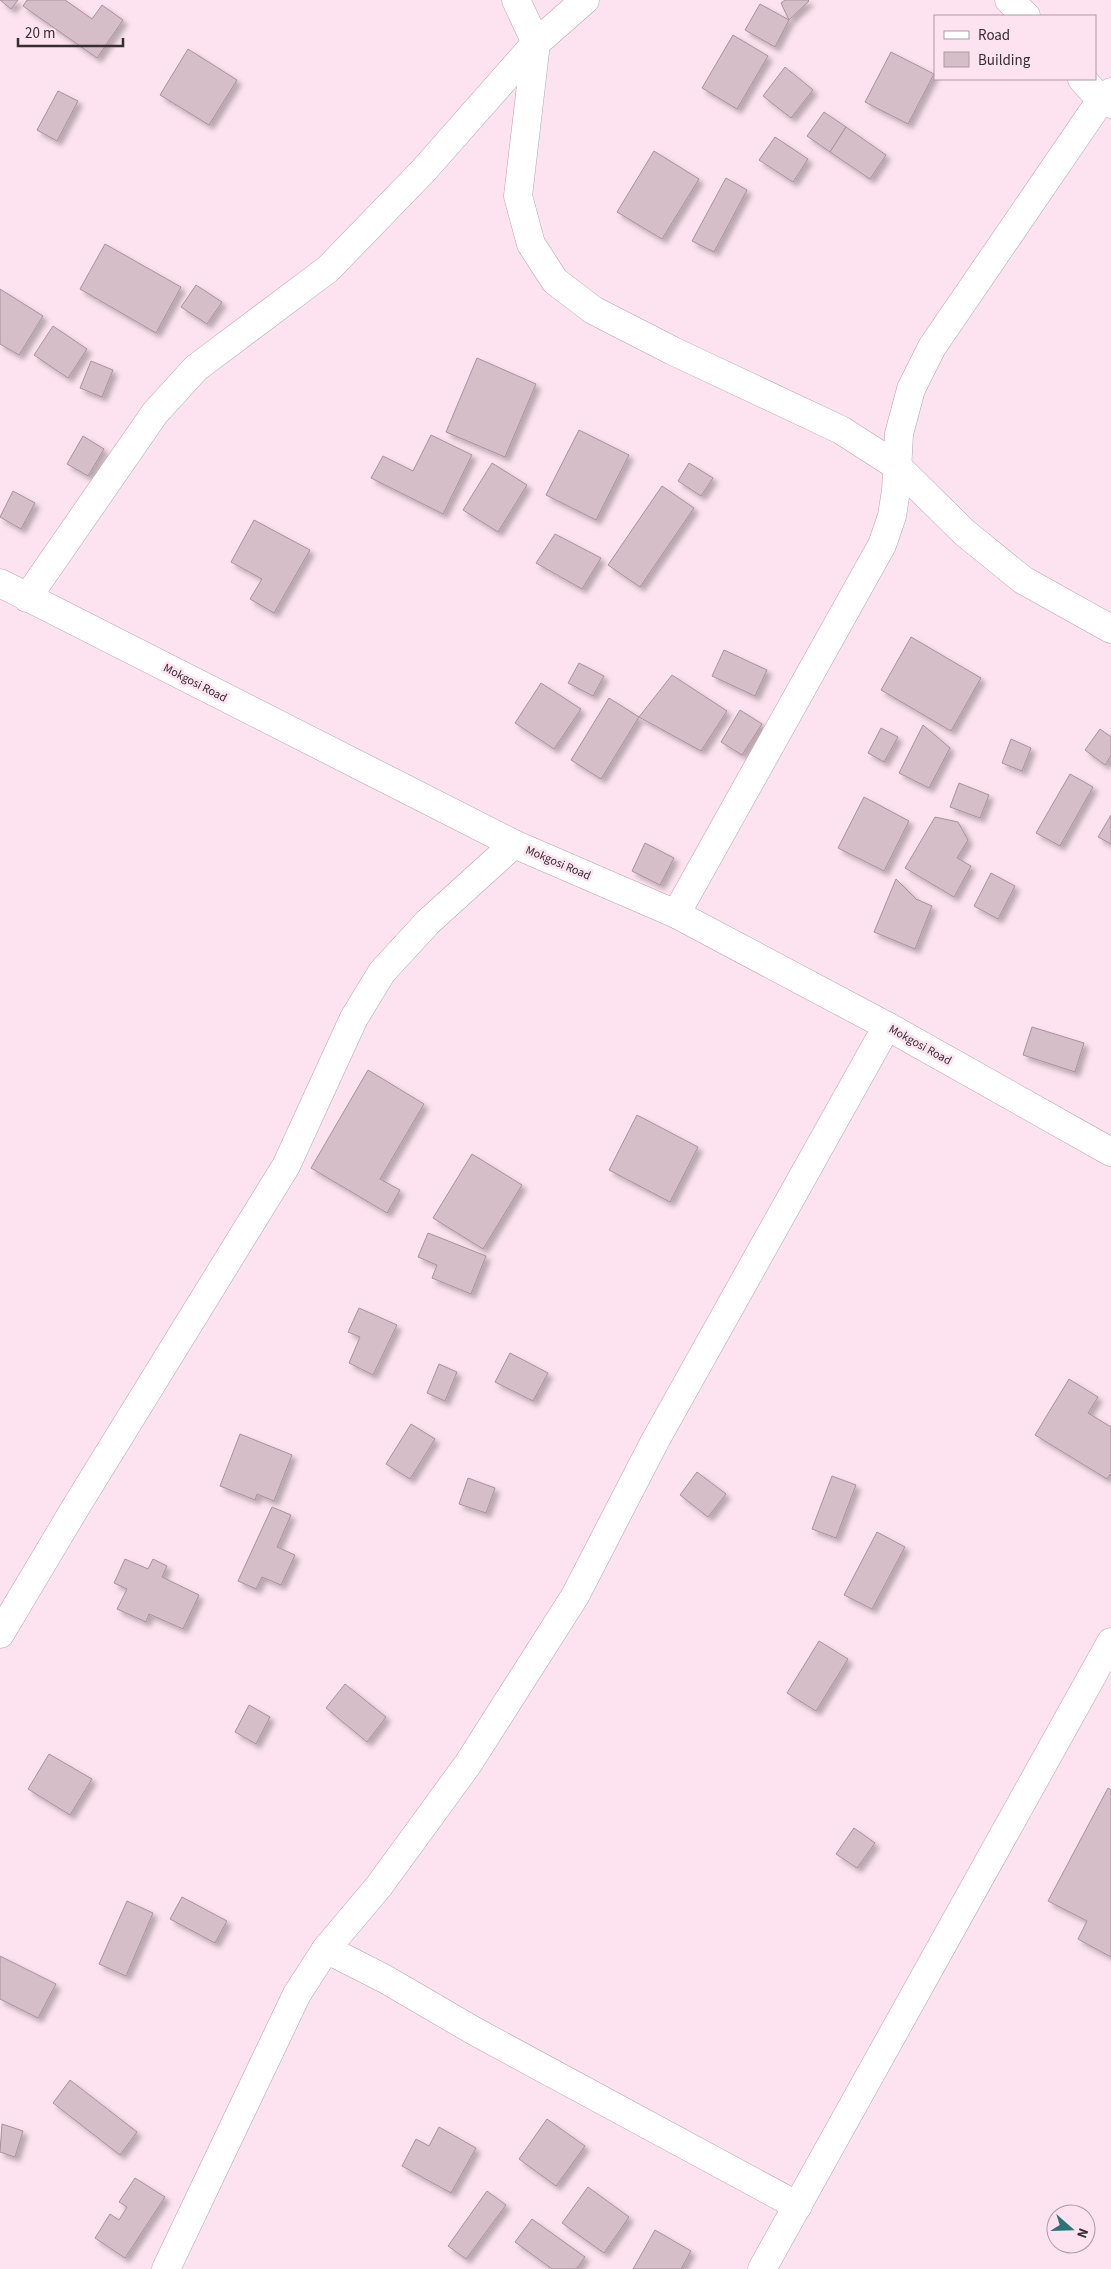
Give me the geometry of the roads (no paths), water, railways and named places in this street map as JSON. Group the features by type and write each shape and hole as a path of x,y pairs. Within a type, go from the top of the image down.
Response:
{"street":[{"path":"516,0 536,43 518,196 531,244 555,281 593,310 673,352 841,430 897,466 965,533 1023,580 1111,629"},
{"path":"28,598 155,413 196,368 328,269 424,170 536,43 585,0"},
{"path":"1009,0 1025,15"},
{"path":"676,914 882,545 892,516 899,434 911,389 932,347 1108,98 1083,80"},
{"name":"Mokgosi Road","path":"0,583 514,844 676,914 887,1026 1111,1152"},
{"path":"0,1634 76,1505 286,1166 354,1018 382,972 428,922 514,844"},
{"path":"166,2269 297,1994 326,1949 379,1886 468,1764 575,1596 654,1441 887,1026"},
{"path":"762,2269 1111,1642"},
{"path":"326,1949 386,1979 476,2032 798,2206"}]}
